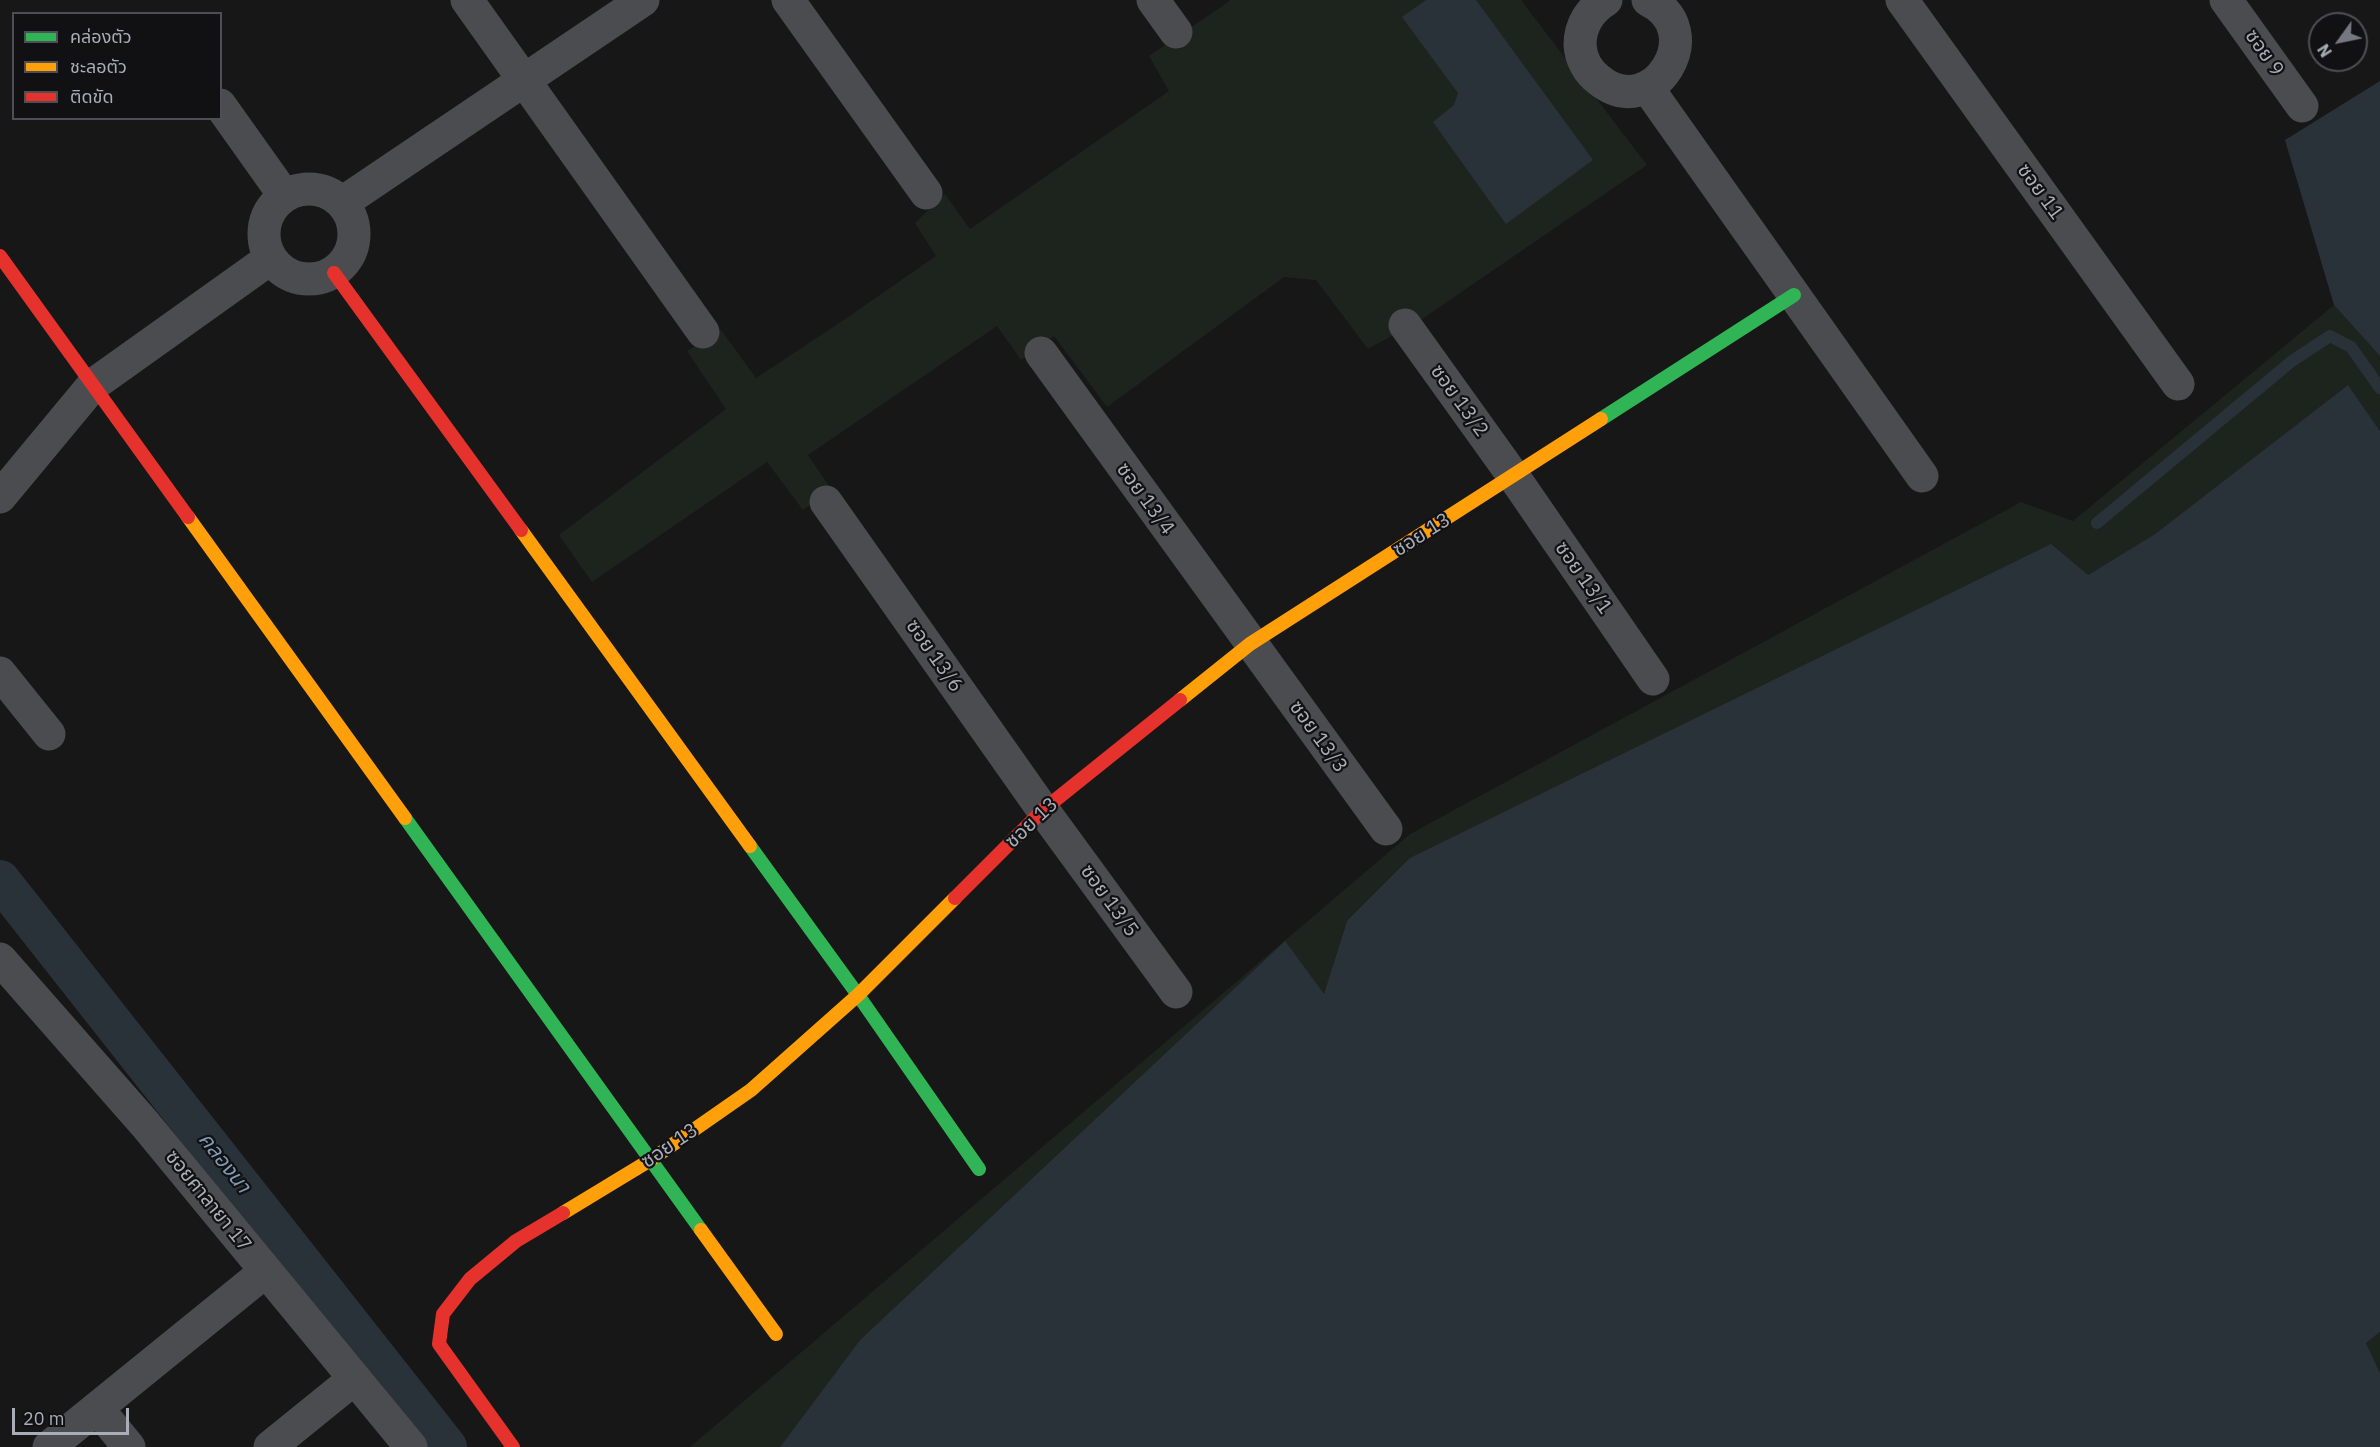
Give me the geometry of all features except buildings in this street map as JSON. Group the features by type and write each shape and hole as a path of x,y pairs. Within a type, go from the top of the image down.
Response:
{"street":[{"path":"467,0 703,332"},
{"path":"342,203 643,0"},
{"path":"788,0 926,193"},
{"path":"1153,0 1176,32"},
{"name":"ซอย 11","path":"1902,0 2178,384"},
{"name":"ซอย 9","path":"2226,0 2302,106"},
{"path":"1586,7 1580,36 1580,50 1585,64 1593,76 1604,85 1618,90 1632,91 1647,87 1659,80 1669,68 1676,38 1663,3"},
{"path":"1647,87 1922,476"},
{"path":"222,108 284,195"},
{"path":"314,189 330,194 342,203 351,217 355,232 353,248 346,261 334,273 321,279 307,280 292,277 280,270 270,258 263,231 267,217 284,195 299,190 314,189"},
{"path":"0,256 776,1334"},
{"path":"0,497 93,385 270,258"},
{"path":"334,273 858,995 980,1169"},
{"name":"ซอย 13","path":"513,1447 439,1344 443,1314 470,1279 516,1241 652,1159 751,1090 858,995 1043,810 1250,644 1514,477 1794,295"},
{"name":"ซอย 13/2","path":"1405,325 1514,477"},
{"name":"ซอย 13/4","path":"1041,353 1250,644"},
{"name":"ซอย 13/1","path":"1514,477 1653,679"},
{"name":"ซอย 13/6","path":"826,502 1043,810"},
{"name":"ซอย 13/3","path":"1250,644 1386,829"},
{"path":"0,674 49,734"},
{"name":"ซอย 13/5","path":"1043,810 1176,992"},
{"name":"ซอยศาลายา 17","path":"0,959 145,1124 411,1447"},
{"path":"49,1447 266,1271"},
{"path":"270,1447 354,1379"},
{"path":"97,1408 129,1447"}],"shaded area":[{"path":"1231,0 1521,0 1647,165 1422,319 1368,349 1316,280 1284,277 1107,407 1054,336 1021,360 997,326 808,455 831,489 803,510 767,462 592,582 559,535 726,409 687,351 721,330 756,378 936,256 915,223 945,194 970,229 1169,91 1149,56"},
{"path":"1426,0 1476,0 1593,160 1506,224 1433,122 1454,105 1458,93 1402,17"},
{"path":"2380,81 2380,356 2334,305 2285,140"},
{"path":"2334,305 2380,356 2380,431 2348,385 2155,534 2088,575 1347,921 1324,995 1284,942 860,1340 780,1447 690,1447 1410,834 2021,502 2073,521"},
{"path":"2348,385 2380,431 2380,1332 2366,1343 2380,1373 2380,1447 780,1447 860,1340 1285,941 1324,994 1347,921 1410,858 2051,544 2088,575 2155,534"},
{"path":"2380,1332 2380,1373 2366,1343"}],"waterway":[{"path":"2097,523 2292,361 2330,336 2351,347 2380,388"},
{"name":"คลองนา","path":"0,880 447,1447"}],"traffic: fast":[{"path":"1601,419 1794,295"},
{"path":"405,818 701,1230"},
{"path":"750,846 858,995 979,1169"}],"traffic: slow":[{"path":"1180,700 1250,644 1601,419"},
{"path":"188,517 405,818"},
{"path":"521,530 750,846"},
{"path":"563,1213 652,1159 751,1090 858,995 955,898"},
{"path":"701,1230 776,1334"}],"traffic: jam":[{"path":"0,256 188,517"},
{"path":"334,273 521,530"},
{"path":"955,898 1043,810 1180,700"},
{"path":"513,1447 439,1344 443,1314 470,1279 516,1241 563,1213"}]}
